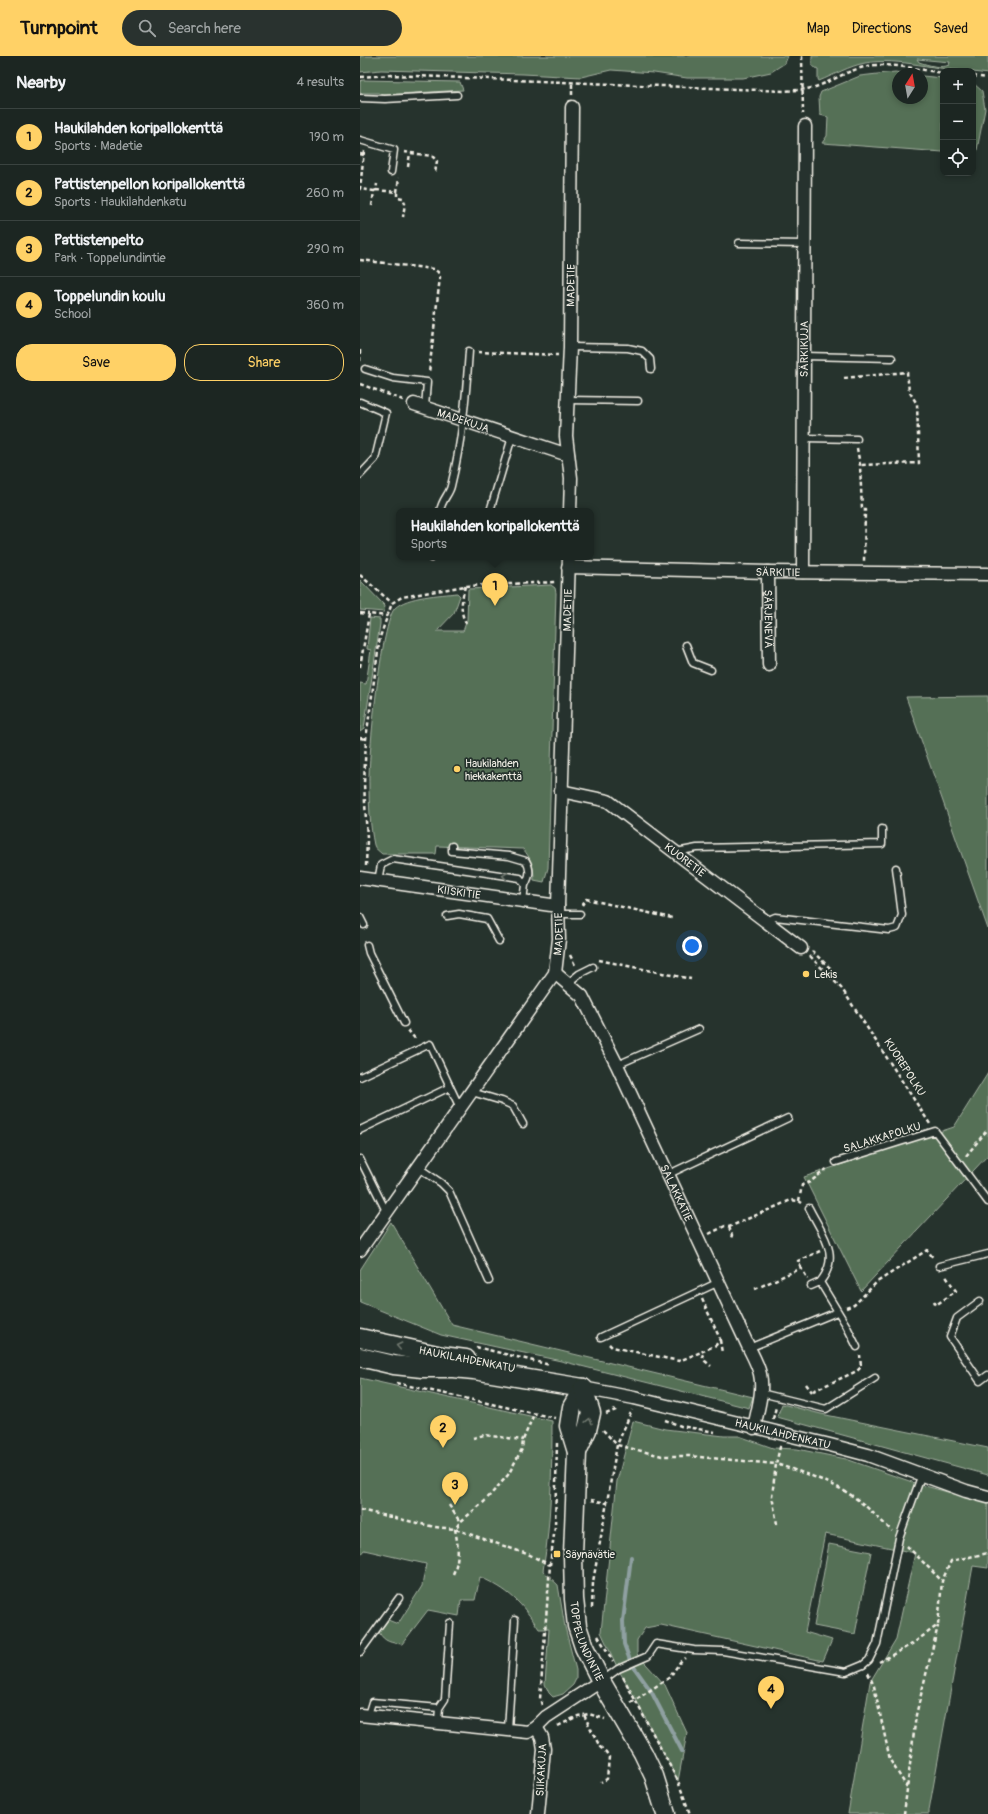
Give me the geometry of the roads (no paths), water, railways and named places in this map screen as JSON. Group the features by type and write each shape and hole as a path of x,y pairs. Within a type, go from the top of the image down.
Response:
{"main road":[{"name":"HAUKILAHDENKATU","path":"360,1338 442,1356 514,1367 578,1387"},
{"name":"HAUKILAHDENKATU","path":"360,1357 394,1365 422,1368 474,1370 514,1378 578,1387"},
{"name":"TOPPELUNDINTIE","path":"578,1387 572,1407 569,1426 576,1452 573,1554 576,1626 584,1648 601,1681 643,1753 654,1776 666,1814"},
{"name":"TOPPELUNDINTIE","path":"576,1452 594,1425 591,1413 578,1387"}],"street":[{"name":"MADETIE","path":"570,508 571,478 566,436 570,352 572,108"},
{"name":"SÄRKIKUJA","path":"803,572 805,126"},
{"name":"MADEKUJA","path":"420,406 464,420 512,438 568,455"},
{"name":"MADETIE","path":"360,1250 555,973 559,938 558,910 568,562"},
{"name":"SÄRKITIE","path":"568,562 768,572 988,574"},
{"name":"SÄRJENEVÄ","path":"768,572 769,665"},
{"name":"KUORETIE","path":"561,791 608,801 801,948"},
{"name":"KIISKITIE","path":"368,880 523,901 558,910"},
{"name":"SALAKKATIE","path":"555,973 582,996 669,1174 760,1373 761,1393 754,1428"},
{"name":"HAUKILAHDENKATU","path":"578,1387 631,1405 754,1428 861,1453 966,1491 988,1497"},
{"path":"364,1715 528,1732 536,1727 546,1717 601,1681"},
{"name":"SIIKAKUJA","path":"536,1727 542,1737 544,1749 538,1814"}],"lane":[{"path":"360,98 385,99 457,95"},
{"path":"363,140 394,150 391,172"},
{"path":"739,243 804,244"},
{"path":"570,352 628,348 642,351 650,358 651,369"},
{"path":"441,508 442,501 451,489 464,420 469,351"},
{"path":"804,356 892,358"},
{"path":"365,369 393,378 427,382 420,406"},
{"path":"568,400 638,402"},
{"path":"360,402 386,413 375,459 360,475"},
{"path":"491,508 512,438"},
{"path":"804,438 857,439"},
{"path":"686,645 693,663 711,670"},
{"path":"676,852 697,848 882,844 882,829"},
{"path":"452,846 452,851 509,856 526,861 530,869 529,878 525,885 523,901"},
{"path":"368,880 381,865 392,859 520,878 525,885"},
{"path":"766,921 775,917 889,930 897,928 902,915 896,868"},
{"path":"558,910 580,914"},
{"path":"447,916 459,914 487,919 499,941"},
{"path":"360,917 364,925"},
{"path":"367,945 369,953 404,1023"},
{"path":"568,983 579,974 593,968"},
{"path":"617,1065 699,1029"},
{"path":"360,1077 430,1044 460,1108"},
{"path":"360,1130 450,1087"},
{"path":"472,1092 513,1106 523,1124"},
{"path":"669,1174 788,1118"},
{"name":"SALAKKAPOLKU","path":"836,1162 935,1131 988,1202"},
{"path":"360,1158 387,1213"},
{"path":"419,1168 442,1183 449,1191 489,1281"},
{"path":"360,1177 367,1174"},
{"path":"809,1208 829,1247 831,1256 825,1276 820,1282 811,1286"},
{"path":"939,1266 988,1254"},
{"path":"601,1337 719,1282"},
{"path":"820,1282 846,1326 856,1347"},
{"path":"980,1300 957,1318 950,1337 980,1381 988,1375"},
{"path":"749,1348 837,1312"},
{"path":"796,1320 799,1327"},
{"path":"761,1393 826,1409 875,1378"},
{"path":"601,1681 618,1669 648,1656 656,1644 694,1650 723,1651 846,1672 863,1665 874,1652 880,1635 899,1538 922,1474"},
{"path":"360,1652 399,1598"},
{"path":"508,1729 515,1620"},
{"path":"438,1722 439,1708 445,1699 450,1623"},
{"path":"364,1715 372,1702 439,1708"}],"waterway":[{"path":"631,1557 623,1621 624,1644 631,1663 651,1691 682,1751"}],"place":[{"name":"Haukilahden koripallokenttä","path":"495,606"},
{"name":"Haukilahden hiekkakenttä","path":"457,769"},
{"name":"Lekis","path":"806,974"},
{"name":"Pattistenpellon koripallokenttä","path":"443,1448"},
{"name":"Pattistenpelto","path":"455,1505"},
{"name":"Säynävätie","path":"557,1554"},
{"name":"Toppelundin koulu","path":"771,1709"}]}
